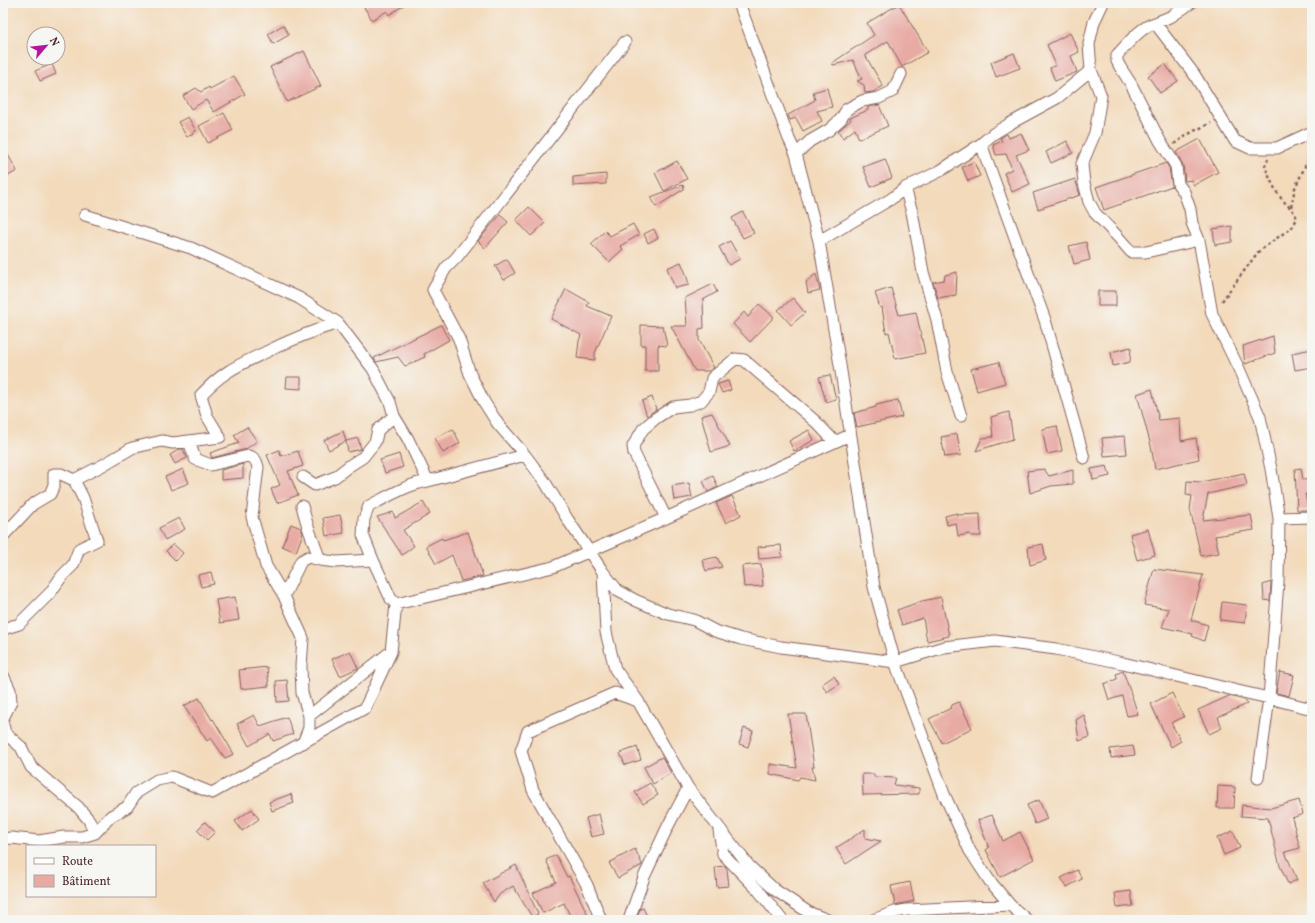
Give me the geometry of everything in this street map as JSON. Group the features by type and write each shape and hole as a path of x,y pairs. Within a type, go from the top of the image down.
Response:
{"street":[{"path":"739,3 788,139 796,154 819,241 840,365 874,587 895,662 944,794 970,851 989,880 1010,905 1027,920"},
{"path":"1103,3 1094,22 1089,44 1091,70 1101,96 1095,133 1082,164 1084,183 1089,202 1095,213 1131,252 1146,252 1198,240"},
{"path":"1191,3 1172,16 1147,25 1117,55 1117,61 1131,84 1165,150 1176,166 1178,184 1184,192 1198,240 1212,314 1239,369 1260,417 1271,469 1279,518 1278,582 1270,698 1258,778"},
{"path":"1154,23 1194,74 1235,141 1250,148 1277,148 1312,132"},
{"path":"625,42 446,268 433,290 459,339 470,374 484,402 498,424 525,455 545,482 589,552 618,591 668,614 694,620 715,631 741,639 781,647 895,662 944,647 995,641 1056,649 1312,709"},
{"path":"819,241 891,199 905,188 940,171 981,144 993,134 1057,98 1091,70"},
{"path":"796,154 810,141 829,130 841,119 847,109 862,101 879,98 893,91 900,74"},
{"path":"981,144 1045,320 1084,458"},
{"path":"905,188 912,212 923,272 936,320 947,372 961,416"},
{"path":"86,215 191,248 299,298 338,324 373,369 390,402 394,416 408,439 428,481"},
{"path":"74,480 132,448 162,441 173,443 220,437 207,416 201,395 210,385 239,364 282,343 313,331 338,324"},
{"path":"666,518 634,453 633,446 643,429 656,418 673,407 690,405 701,401 709,392 712,378 735,359 744,360 816,422 834,442"},
{"path":"303,477 316,485 335,477 364,457 375,442 378,430 394,416"},
{"path":"396,604 553,567 850,435"},
{"path":"189,441 195,459 211,465 248,456 252,457 256,461 258,467 252,517 266,566 284,596 303,638 301,666 302,693 309,716 309,728 303,743"},
{"path":"396,604 391,599 363,535 364,519 369,506 420,482 525,455"},
{"path":"3,536 33,504 50,494 54,485 54,474 61,474 74,480 83,498 97,540 79,549 73,565 62,576 50,593 29,615 19,624 3,629"},
{"path":"302,506 320,560"},
{"path":"1279,518 1312,517"},
{"path":"284,596 301,561 308,557 336,562 373,560"},
{"path":"603,572 606,632 615,669 638,701 688,788 749,866 775,890 808,912 828,920"},
{"path":"3,839 11,838 39,841 64,837 82,837 95,833 111,816 127,807 136,793 157,780 172,777 212,793 365,708 391,652 396,604"},
{"path":"309,716 391,652"},
{"path":"3,675 10,690 11,702 3,718"},
{"path":"601,920 587,885 533,790 521,751 528,731 615,693 638,701"},
{"path":"3,725 5,733 21,747 31,767 78,807 88,820 95,833"},
{"path":"630,920 644,877 688,788"},
{"path":"718,827 723,854 759,891 782,920"},
{"path":"873,920 895,912 907,910 1010,905"}],"path":[{"path":"1165,150 1192,132 1220,118"},
{"path":"1212,314 1258,252 1292,227 1297,219 1291,208 1282,199 1269,178 1265,166 1268,156 1277,148"},
{"path":"1291,208 1295,188 1312,151"}],"building":[{"path":"370,3 407,3 389,15 387,11 372,20 364,7"},
{"path":"899,4 928,52 902,67 888,41 865,55 883,86 873,92 865,93 864,85 857,81 862,79 853,60 833,65 832,63 874,35 867,23"},
{"path":"283,25 289,35 273,44 268,34"},
{"path":"1070,33 1079,52 1071,56 1077,72 1055,81 1050,68 1056,65 1047,45"},
{"path":"304,51 321,86 287,102 270,67"},
{"path":"1014,53 1020,68 996,77 991,62"},
{"path":"1165,64 1178,81 1160,93 1148,76"},
{"path":"47,66 53,66 56,74 40,81 35,71"},
{"path":"234,76 245,94 214,112 206,100 191,109 183,96 196,88 201,92 209,87 210,89"},
{"path":"827,88 832,107 817,111 822,121 803,131 796,118 790,120 788,115 815,100 813,92"},
{"path":"879,105 888,126 859,139 855,129 843,138 838,131 851,120 850,118 868,110 868,107"},
{"path":"224,113 233,130 208,143 199,126"},
{"path":"188,117 196,131 187,137 178,122"},
{"path":"1021,133 1029,150 1016,155 1030,184 1012,192 1004,173 1012,169 1006,154 996,155 993,145 1002,141 1000,138 1007,134 1009,138"},
{"path":"1200,139 1218,172 1194,185 1191,180 1185,181 1183,165 1176,152"},
{"path":"1067,141 1073,153 1051,163 1046,152"},
{"path":"3,146 17,171 8,176 3,167"},
{"path":"885,159 892,178 871,187 863,167"},
{"path":"677,161 687,179 664,191 655,173"},
{"path":"974,162 980,176 968,181 962,167"},
{"path":"1166,163 1169,168 1172,186 1104,210 1096,187"},
{"path":"606,174 606,184 573,186 573,177"},
{"path":"1075,179 1080,195 1038,209 1033,193"},
{"path":"683,185 684,189 656,207 651,197"},
{"path":"529,207 545,223 531,236 516,220"},
{"path":"743,212 754,233 743,238 732,218"},
{"path":"500,215 508,222 485,248 478,241"},
{"path":"633,224 639,235 620,246 623,249 609,262 591,244 605,231 610,236"},
{"path":"1232,226 1232,242 1215,245 1213,229"},
{"path":"654,229 658,238 648,243 644,234"},
{"path":"730,241 740,259 729,265 719,247"},
{"path":"1086,242 1090,260 1074,264 1069,246"},
{"path":"507,259 515,273 504,280 495,266"},
{"path":"681,262 689,285 675,288 667,268"},
{"path":"957,272 956,295 938,298 933,282 944,280 945,275"},
{"path":"816,274 820,290 808,293 806,282"},
{"path":"713,284 717,292 703,300 704,328 699,329 699,340 714,368 709,371 695,371 671,326 687,326 685,298"},
{"path":"891,288 899,315 916,312 925,353 895,359 889,332 886,333 882,307 880,308 875,293"},
{"path":"566,289 589,302 587,306 611,316 595,353 595,360 577,358 581,335 551,319"},
{"path":"1098,291 1116,291 1116,306 1098,306"},
{"path":"793,298 805,313 791,325 778,310"},
{"path":"759,304 774,317 750,342 733,324 744,312 748,317"},
{"path":"441,325 449,340 424,354 425,357 405,366 398,357 376,362 374,358"},
{"path":"641,325 663,326 667,346 658,345 658,371 645,371 645,345 641,345"},
{"path":"1273,336 1275,353 1245,364 1243,346"},
{"path":"1131,347 1130,362 1113,366 1111,352"},
{"path":"1312,349 1312,367 1295,370 1292,353"},
{"path":"999,362 1005,383 977,391 971,369"},
{"path":"830,375 836,399 826,402 819,377"},
{"path":"287,377 301,377 301,389 286,388"},
{"path":"728,381 731,390 722,393 718,384"},
{"path":"1152,389 1159,420 1180,418 1181,441 1196,438 1199,459 1155,469 1151,446 1137,394"},
{"path":"652,397 656,409 647,416 642,401"},
{"path":"898,400 902,417 857,427 854,413 876,407 876,405"},
{"path":"1009,412 1013,439 976,451 982,438 993,437 991,417"},
{"path":"712,413 730,446 711,452 701,416"},
{"path":"1057,426 1062,451 1047,454 1042,429"},
{"path":"247,427 257,441 246,449 212,458 210,453 239,443 234,435"},
{"path":"453,429 460,443 443,453 435,438"},
{"path":"809,430 814,440 794,451 789,441"},
{"path":"343,431 346,441 329,450 324,440"},
{"path":"957,434 961,455 945,457 941,437"},
{"path":"1125,436 1127,454 1104,456 1102,438"},
{"path":"358,438 361,449 348,452 346,441"},
{"path":"180,449 183,449 187,458 175,464 170,455"},
{"path":"279,450 281,456 298,451 303,466 288,471 298,495 277,503 271,489 280,485 267,455"},
{"path":"399,454 403,467 385,473 380,460"},
{"path":"243,464 243,478 221,480 221,470"},
{"path":"1107,466 1110,476 1093,480 1091,469"},
{"path":"1301,468 1303,480 1312,479 1312,494 1305,494 1308,510 1297,510 1295,469"},
{"path":"183,469 189,483 171,490 165,477"},
{"path":"1044,469 1049,476 1073,470 1073,484 1051,486 1030,493 1027,471"},
{"path":"1244,473 1247,485 1208,494 1203,520 1251,515 1254,530 1215,536 1219,553 1201,556 1190,509 1192,496 1186,495 1187,481 1201,482"},
{"path":"713,476 718,487 708,492 703,481"},
{"path":"689,483 692,497 674,500 672,486"},
{"path":"732,496 741,515 726,523 716,503"},
{"path":"423,502 430,514 403,530 414,546 402,555 377,517 393,512 395,518"},
{"path":"957,513 957,515 980,514 981,536 971,536 970,534 958,536 956,523 947,525 945,516"},
{"path":"340,515 344,533 326,536 323,518"},
{"path":"179,518 185,529 165,540 159,528"},
{"path":"291,524 301,528 303,533 296,552 282,546"},
{"path":"1148,529 1155,555 1137,560 1130,534"},
{"path":"468,532 483,576 461,581 452,555 436,564 426,546 442,538 443,540"},
{"path":"173,544 183,553 176,561 166,551"},
{"path":"1043,544 1046,560 1030,565 1028,547"},
{"path":"781,545 782,557 759,559 758,547"},
{"path":"717,557 722,567 706,571 702,560"},
{"path":"761,564 763,586 744,587 742,566"},
{"path":"1154,569 1203,575 1191,620 1208,625 1204,641 1192,636 1193,634 1162,627 1169,609 1144,605"},
{"path":"211,572 214,584 201,587 198,575"},
{"path":"1271,582 1270,601 1264,600 1263,585"},
{"path":"235,597 239,620 220,623 216,600"},
{"path":"941,597 949,636 927,641 923,618 902,625 897,610 922,601"},
{"path":"1222,602 1247,605 1245,623 1220,620"},
{"path":"350,651 358,668 340,676 332,659"},
{"path":"267,667 269,686 241,689 239,670"},
{"path":"1123,671 1138,714 1127,716 1122,696 1109,700 1104,684 1117,679 1116,674"},
{"path":"1280,672 1294,675 1289,696 1276,693"},
{"path":"834,676 839,684 827,692 822,684"},
{"path":"287,680 289,701 277,702 276,681"},
{"path":"1172,693 1184,717 1171,723 1181,741 1171,747 1151,704"},
{"path":"1229,696 1245,700 1247,704 1218,717 1222,728 1209,734 1198,710"},
{"path":"199,698 234,754 225,758 211,738 207,741 184,706"},
{"path":"959,702 972,728 942,743 929,719 951,708 952,705"},
{"path":"788,714 806,714 814,767 812,767 815,780 800,777 798,780 770,774 770,764 797,768"},
{"path":"254,715 260,726 287,717 293,734 273,741 270,734 249,746 237,724"},
{"path":"1084,715 1090,737 1079,741 1076,720"},
{"path":"744,728 753,731 748,747 739,744"},
{"path":"1133,746 1135,755 1111,758 1110,749"},
{"path":"637,747 641,760 625,765 620,753"},
{"path":"662,757 671,773 653,784 644,767"},
{"path":"862,774 874,774 874,777 896,778 894,785 919,788 919,794 863,795"},
{"path":"650,783 658,795 643,804 635,792"},
{"path":"1218,786 1235,787 1234,808 1217,808"},
{"path":"291,794 294,803 272,811 269,802"},
{"path":"1039,800 1047,819 1035,824 1027,805"},
{"path":"1299,800 1303,814 1292,818 1300,848 1285,852 1297,880 1288,884 1280,866 1268,818 1241,816 1242,805 1271,808"},
{"path":"252,809 259,819 242,831 235,821"},
{"path":"599,814 604,834 591,837 586,818"},
{"path":"992,815 1003,841 1020,832 1034,859 1000,877 986,850 989,848 978,820"},
{"path":"205,822 215,832 207,840 197,830"},
{"path":"865,829 865,838 881,841 846,864 836,848"},
{"path":"1233,831 1240,848 1224,855 1217,838"},
{"path":"635,849 642,865 618,878 609,863"},
{"path":"556,855 567,877 569,876 588,915 577,920 572,920 564,903 543,913 533,893 556,882 546,860"},
{"path":"516,865 538,914 532,917 513,886 500,894 494,902 483,883"},
{"path":"725,866 727,869 729,886 717,887 715,867"},
{"path":"1077,870 1082,879 1067,887 1061,878"},
{"path":"910,882 914,901 895,905 891,886"},
{"path":"1131,891 1133,906 1117,908 1115,893"},
{"path":"643,908 649,920 636,920 640,909"}]}
